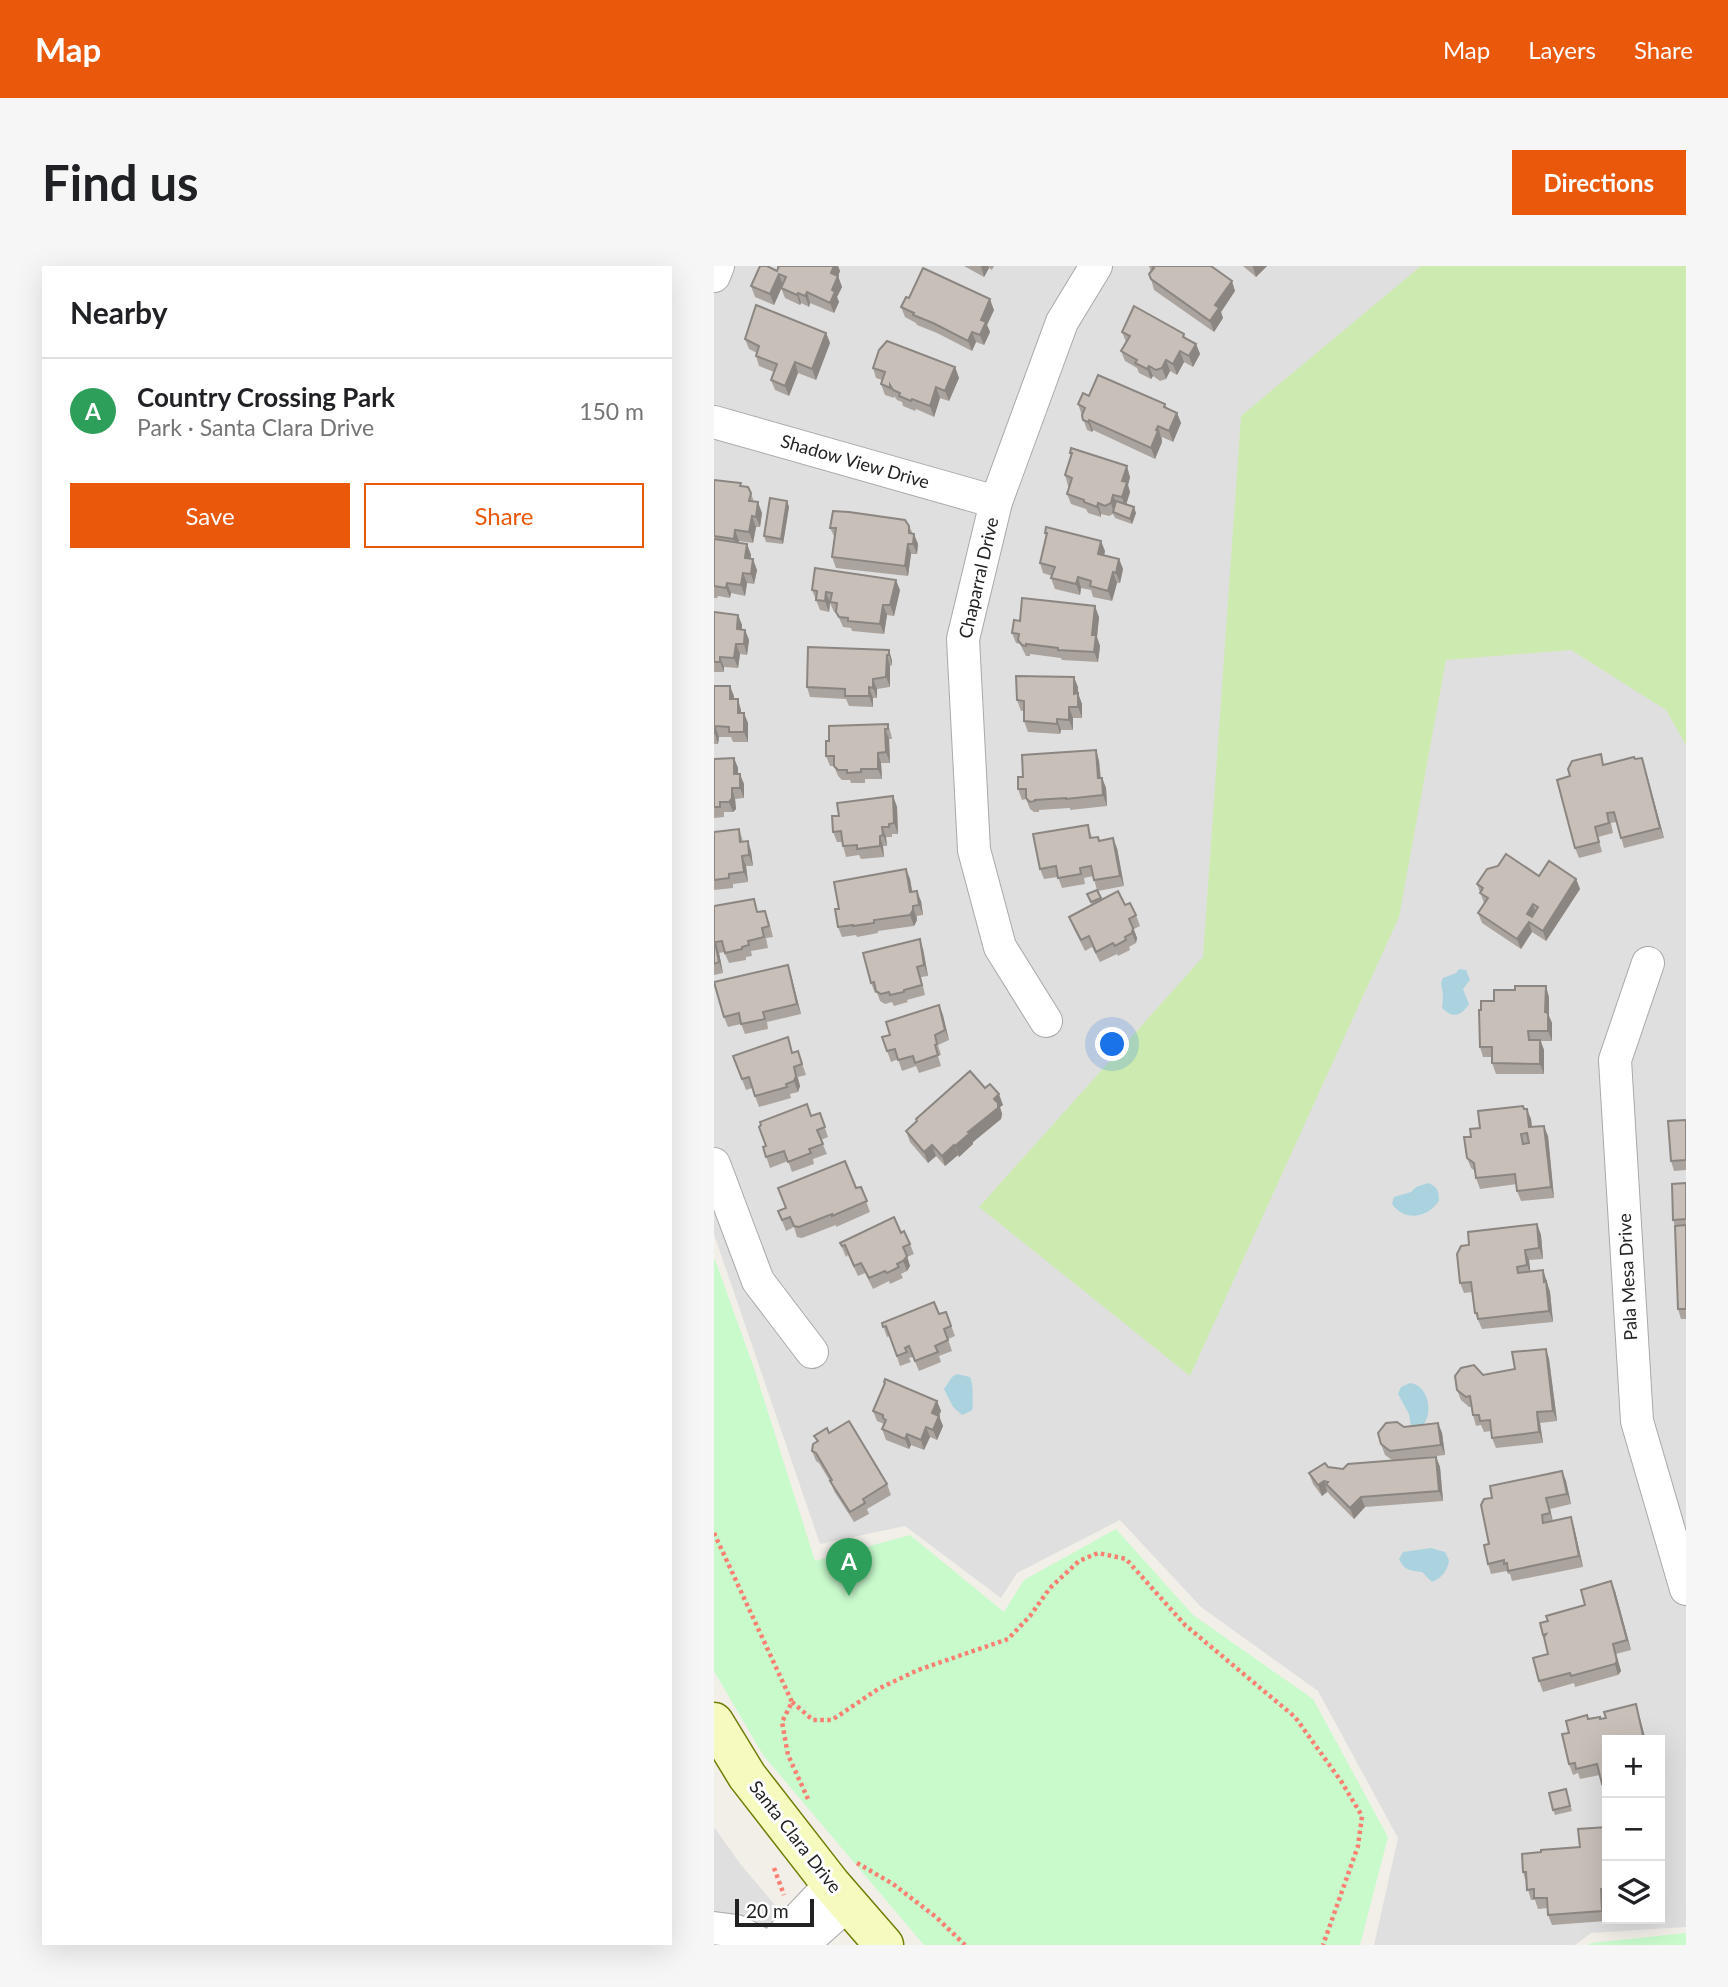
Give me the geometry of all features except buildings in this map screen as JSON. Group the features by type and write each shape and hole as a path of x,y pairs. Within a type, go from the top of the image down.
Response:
{"main road":[{"name":"Santa Clara Drive","path":"714,1722 747,1776 843,1883 884,1945"}],"street":[{"path":"714,276 718,266"},
{"name":"Chaparral Drive","path":"1046,1021 1000,947 974,850 963,639 996,502 1062,323 1096,266"},
{"name":"Shadow View Drive","path":"714,422 996,502"},
{"name":"Pala Mesa Drive","path":"1648,963 1615,1060 1637,1421 1686,1589"},
{"path":"714,1164 758,1281 812,1352"},
{"path":"779,1945 779,1939 843,1883"},
{"path":"802,1945 843,1883"},
{"path":"714,1928 737,1931 763,1945"}],"path":[{"path":"714,1533 792,1702 813,1720 832,1720 878,1689 918,1670 1008,1639 1030,1616 1050,1588 1079,1562 1098,1553 1126,1559 1185,1625 1295,1717 1341,1781 1362,1816 1358,1846 1323,1945"},
{"path":"792,1702 782,1722 788,1755 812,1808"},
{"path":"768,1860 775,1870 783,1895"},
{"path":"843,1883 893,1884 936,1917 965,1945"}],"shaded area":[{"path":"714,266 1686,266 1686,1927 1591,1933 1575,1945 1374,1945 1398,1838 1318,1691 1201,1607 1120,1520 1017,1573 1001,1598 905,1526 820,1544 714,1234"},
{"path":"714,1827 741,1865 809,1945 714,1945"}],"green space":[{"path":"1421,266 1686,266 1686,745 1666,710 1571,650 1446,660 1399,917 1190,1376 979,1207 1203,957 1241,416"},
{"path":"714,1257 754,1368 815,1561 910,1535 1004,1612 1024,1580 1116,1529 1193,1615 1313,1699 1388,1837 1360,1945 924,1945 763,1755 714,1671"},
{"path":"1686,1933 1686,1945 1589,1945 1591,1943"}],"water":[{"path":"1459,969 1466,970 1470,980 1463,989 1469,1004 1463,1011 1453,1015 1442,1008 1441,983 1443,978"},
{"path":"1428,1183 1437,1190 1439,1201 1428,1211 1416,1216 1403,1214 1392,1204 1394,1197"},
{"path":"957,1374 970,1377 972,1384 973,1408 962,1415 953,1407 944,1389"},
{"path":"1410,1383 1425,1394 1428,1407 1423,1425 1411,1427 1409,1414 1398,1394 1401,1387"},
{"path":"1431,1548 1445,1552 1449,1560 1444,1573 1432,1582 1422,1572 1405,1568 1399,1559 1403,1552"}],"place":[{"name":"Country Crossing Park","path":"849,1596"}]}
